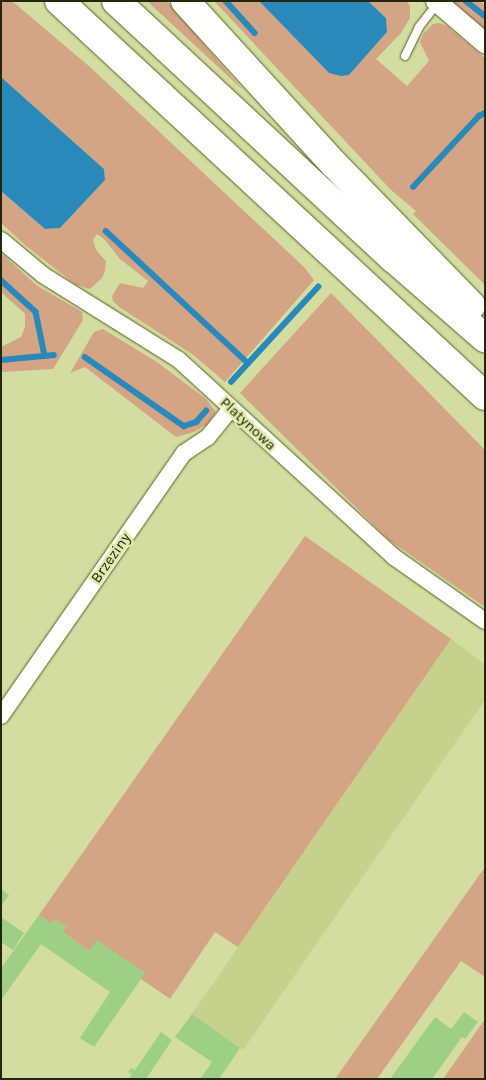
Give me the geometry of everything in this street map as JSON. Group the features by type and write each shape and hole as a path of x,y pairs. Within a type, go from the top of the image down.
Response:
{"highway":[{"path":"59,1 485,396"},
{"path":"116,1 387,252 485,338"},
{"path":"185,1 334,164 485,318"}],"street":[{"path":"437,2 485,43"},
{"name":"Platynowa","path":"1,240 43,275 179,360 394,557 485,621"},
{"name":"Brzeziny","path":"1,716 184,453 208,437 231,409"}],"lane":[{"path":"405,56 419,27 437,2"}],"shaded area":[{"path":"1,1 12,1 90,67 304,267 314,280 225,382 192,354 119,307 113,301 112,296 120,283 143,288 148,281 120,259 104,239 97,234 93,240 96,250 106,261 105,271 102,278 90,289 76,285 25,245 1,223 1,191 45,229 60,228 105,180 104,169 1,77"},
{"path":"147,1 167,1 243,90"},
{"path":"214,1 259,1 329,73 349,75 387,32 386,18 368,1 407,1 410,6 410,18 401,33 376,59 407,86 429,61 420,42 423,34 433,24 439,23 447,26 485,58 485,285 413,214 416,211 391,190"},
{"path":"452,1 480,1 485,5 485,30"},
{"path":"1,253 36,285 82,312 83,320 53,369 1,372 1,347 21,337 25,327 25,314 1,292"},
{"path":"331,293 485,450 485,607 389,540 240,393"},
{"path":"103,329 157,362 206,399 216,412 207,424 194,432 176,437 85,367 70,373 94,332"},
{"path":"305,536 451,639 238,947 215,932 170,999 141,979 144,972 97,941 89,951 63,932 66,927 55,919 51,924 39,915"},
{"path":"451,639 485,664 485,700 243,1050 192,1014"},
{"path":"485,867 485,977 461,961 377,1079 335,1079"},
{"path":"485,1019 485,1079 443,1079"}],"water":[{"path":"259,1 368,1 386,18 387,32 349,75 341,76 329,73"},
{"path":"1,77 104,169 105,180 60,228 45,229 1,191"}],"building":[{"path":"1,889 9,895 1,906"},
{"path":"39,915 51,924 55,919 66,927 63,932 89,951 97,940 145,973 94,1047 80,1038 110,992 41,944 1,1000 1,968"},
{"path":"1,917 24,933 13,950 1,942"},
{"path":"464,1012 478,1022 465,1039 462,1037 432,1079 390,1079 435,1017 451,1029"},
{"path":"192,1014 240,1048 219,1079 200,1079 212,1062 175,1037"},
{"path":"161,1032 172,1040 146,1079 129,1079 132,1074 128,1072 131,1068 135,1070"}],"waterway":[{"path":"226,1 255,33"},
{"path":"466,1 485,16"},
{"path":"413,187 479,116 485,113"},
{"path":"106,231 248,363"},
{"path":"1,280 36,312 45,356"},
{"path":"231,382 318,287"},
{"path":"1,360 54,355"},
{"path":"85,357 184,426 196,422 206,411"}]}
